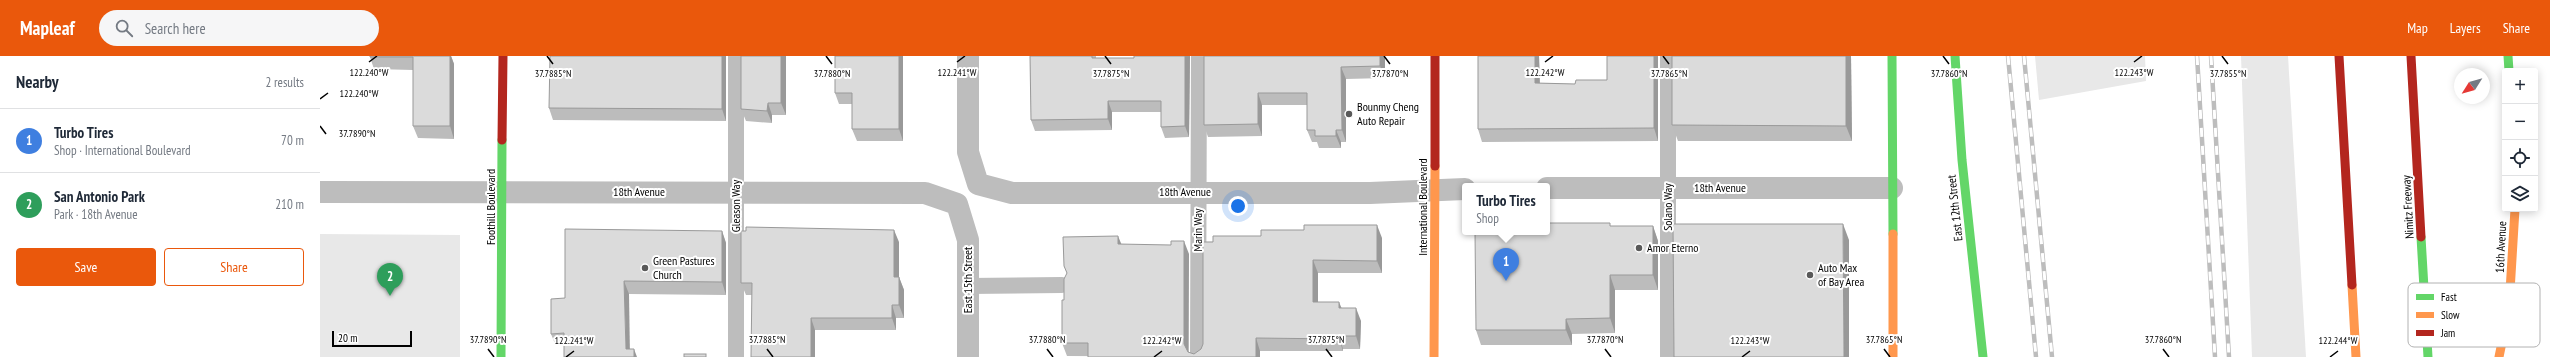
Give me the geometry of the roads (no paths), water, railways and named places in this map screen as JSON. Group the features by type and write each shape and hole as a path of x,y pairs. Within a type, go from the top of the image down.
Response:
{"main road":[{"name":"Foothill Boulevard","path":"501,357 503,56"},
{"name":"International Boulevard","path":"1434,357 1435,56"},
{"path":"1892,56 1893,357"},
{"name":"East 12th Street","path":"1955,56 1962,160 1982,357"},
{"path":"2339,56 2356,357"},
{"name":"Nimitz Freeway","path":"2411,56 2424,283"},
{"path":"2508,56 2509,68"},
{"name":"16th Avenue","path":"2511,283 2515,212"},
{"name":"Nimitz Freeway","path":"2427,347 2428,357"},
{"name":"16th Avenue","path":"2499,357 2501,347"}],"street":[{"name":"18th Avenue","path":"968,56 968,152 978,184 1012,193 1370,193 1462,189"},
{"name":"18th Avenue","path":"1550,188 1892,188"},
{"name":"18th Avenue","path":"320,192 503,193 736,191 925,193 957,204"},
{"name":"East 15th Street","path":"957,204 968,240 968,357"}],"lane":[{"name":"Gleason Way","path":"736,56 736,357"},
{"name":"Marin Way","path":"1198,357 1199,56"},
{"name":"Solano Way","path":"1668,56 1668,357"},
{"path":"968,286 1062,285"}],"railway":[{"path":"2008,56 2036,357"},
{"path":"2024,56 2052,357"},
{"path":"2197,56 2215,357"},
{"path":"2211,56 2229,357"}],"place":[{"name":"Bounmy Cheng Auto Repair","path":"1349,114"},
{"name":"Amor Eterno","path":"1639,248"},
{"name":"Green Pastures Church","path":"645,268"},
{"name":"Auto Max of Bay Area","path":"1810,275"},
{"name":"Turbo Tires","path":"1506,281"},
{"name":"San Antonio Park","path":"390,296"}]}
